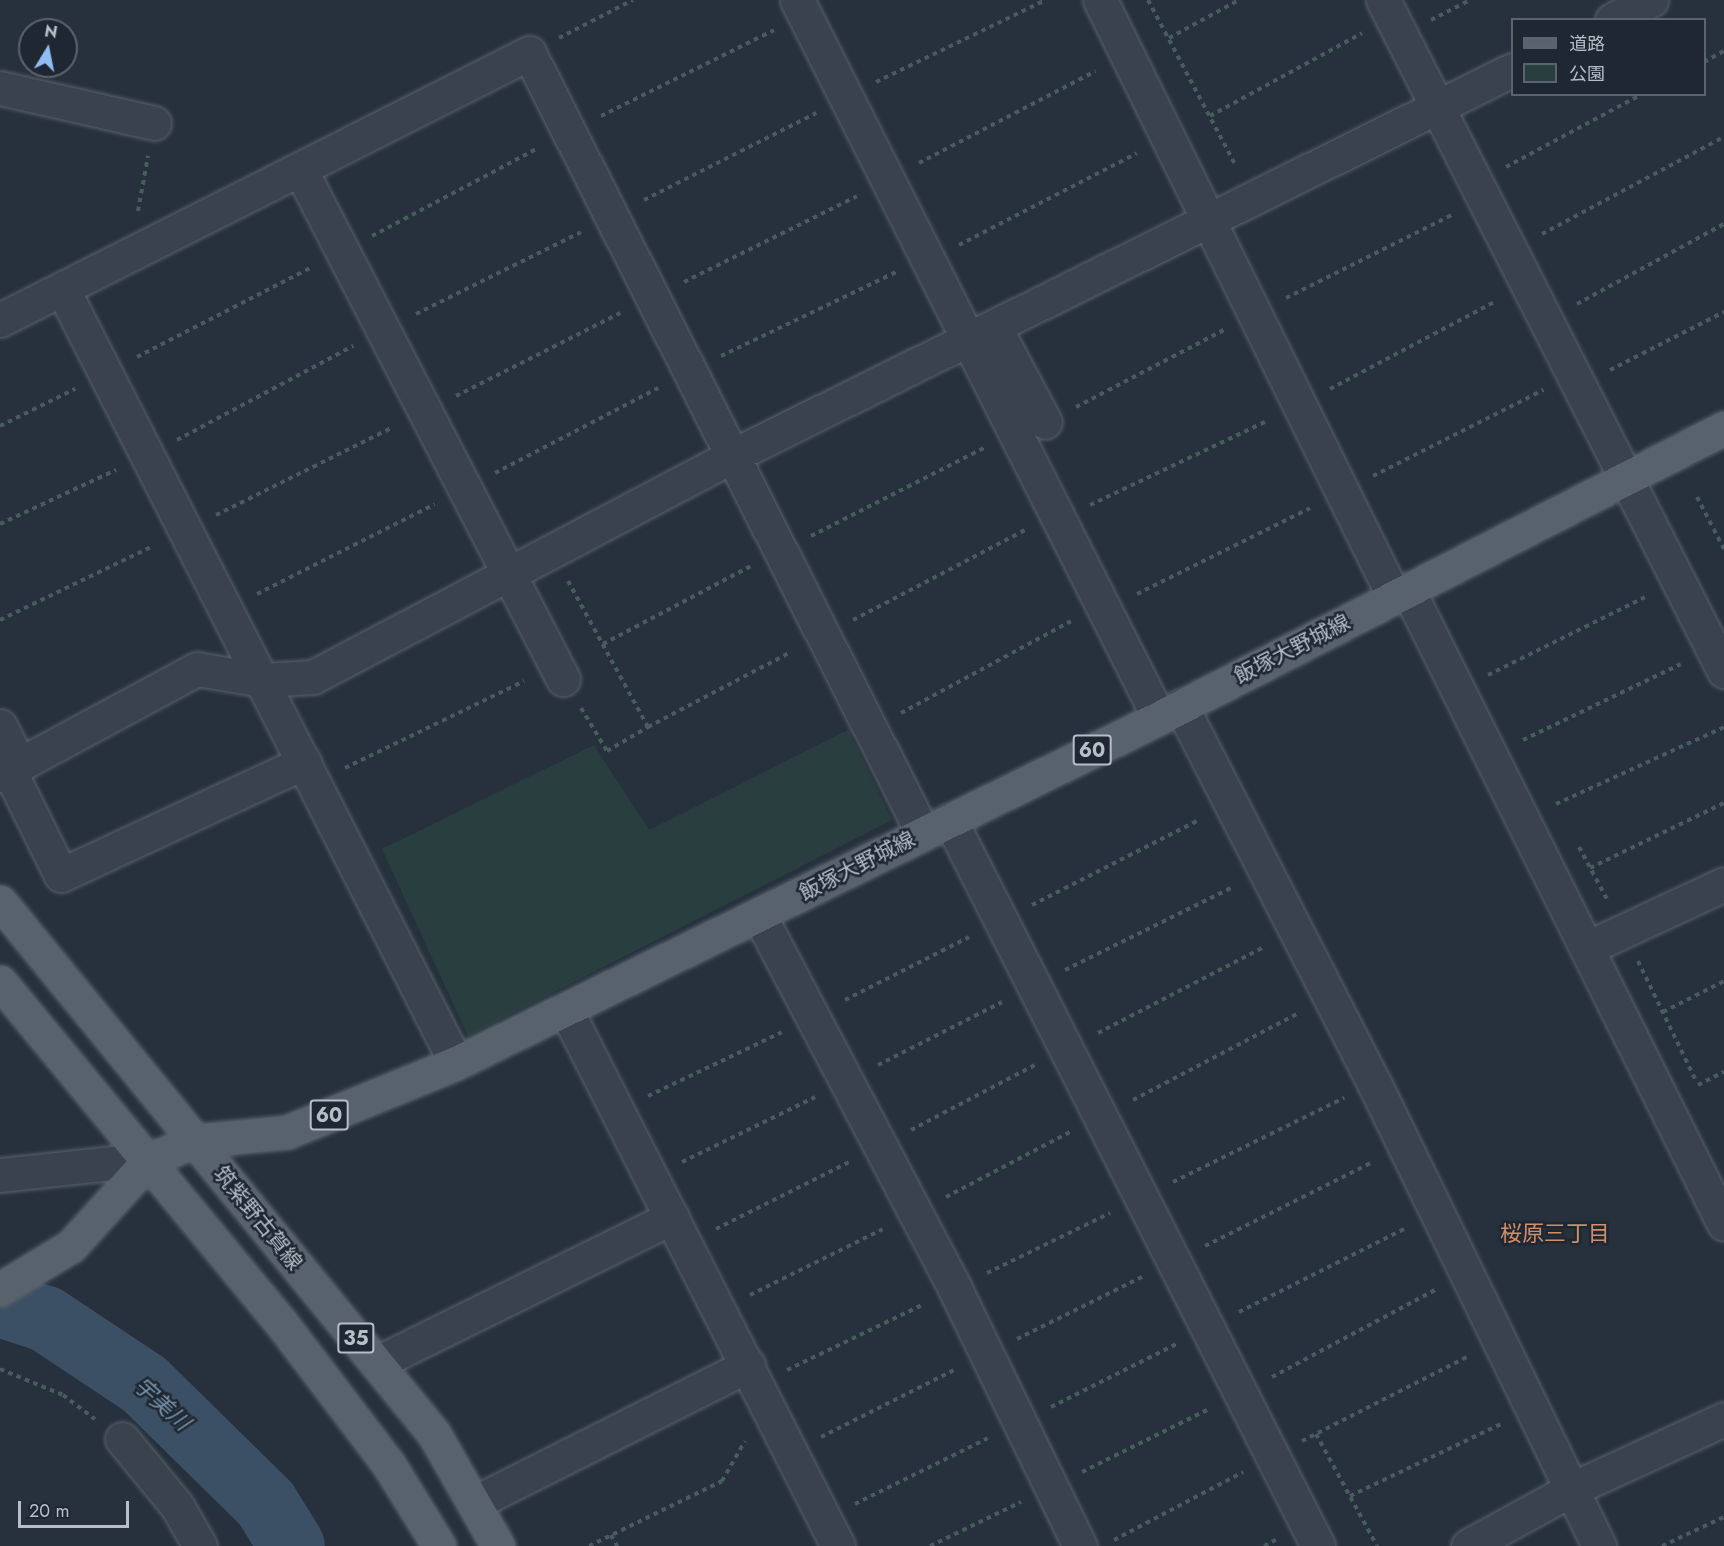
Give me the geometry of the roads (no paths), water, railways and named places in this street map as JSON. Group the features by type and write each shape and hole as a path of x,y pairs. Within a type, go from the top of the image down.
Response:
{"main road":[{"name":"飯塚大野城線","path":"0,1289 71,1246 150,1159 196,1141 287,1132 456,1064 1170,712 1724,428"},
{"name":"筑紫野古賀線","path":"0,902 435,1434 498,1546"},
{"name":"35","path":"0,982 150,1159 389,1465 439,1546"}],"street":[{"path":"1100,0 1342,492 1401,593 1587,948 1724,1224"},
{"path":"1616,18 1651,0"},
{"path":"801,8 849,96 941,252 1030,427 1075,506 1114,596 1170,712 1374,1083 1574,1488 1599,1546"},
{"path":"1392,18 1718,660"},
{"path":"0,320 529,53 872,729 937,827 1144,1196 1318,1546"},
{"path":"9,770 197,669 263,680 313,677 734,455 984,336 1511,71"},
{"path":"0,88 154,123"},
{"path":"300,169 559,672"},
{"path":"63,290 310,772 456,1064"},
{"path":"0,726 9,770 61,875 310,772"},
{"path":"1587,948 1724,884"},
{"path":"759,915 955,1289 1080,1546"},
{"path":"566,1010 832,1533"},
{"path":"0,1174 150,1159"},
{"path":"376,1363 679,1230"},
{"path":"474,1503 757,1385"},
{"path":"1468,1546 1574,1488 1724,1419"},
{"path":"122,1439 177,1506 200,1546"}],"waterway":[{"name":"宇美川","path":"0,1304 46,1319 144,1384 266,1504 292,1546"}],"district":[{"name":"桜原三丁目","path":"1555,1234"}]}
